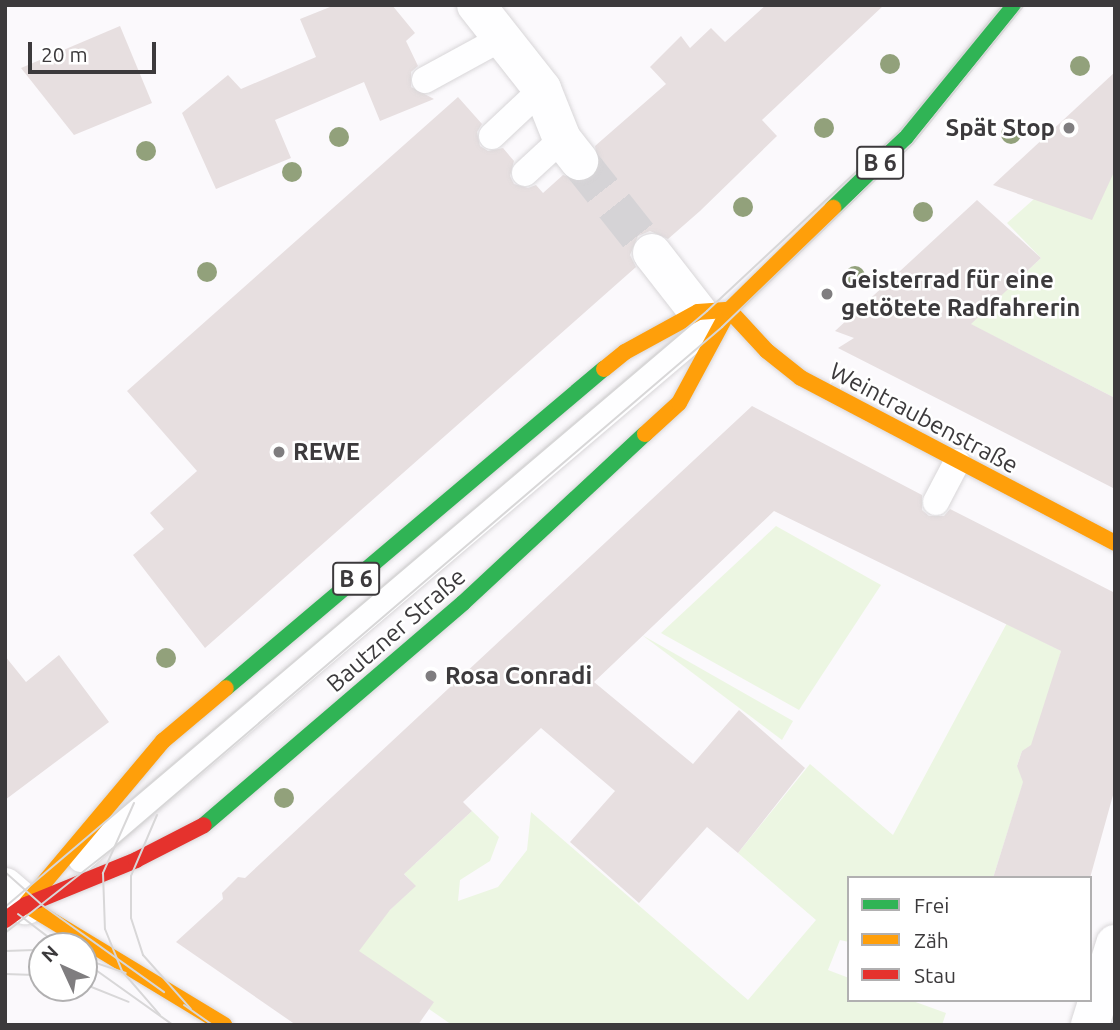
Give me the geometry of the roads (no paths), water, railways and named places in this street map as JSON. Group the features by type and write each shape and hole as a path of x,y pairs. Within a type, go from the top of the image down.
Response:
{"main road":[{"name":"Bautzner Straße","path":"12,904 150,753 625,352 713,311 906,137 1013,5"},
{"name":"Bautzner Straße","path":"12,904 136,860 210,822 463,603 678,404 713,311"},
{"name":"Weintraubenstraße","path":"713,311 801,378 957,463 1115,543"},
{"path":"12,904 224,1025"}],"street":[{"path":"476,5 504,37 542,89 571,150"},
{"path":"652,253 713,311"},
{"path":"1090,1025 1115,944"}],"lane":[{"path":"425,80 504,37"},
{"path":"492,135 542,89"},
{"path":"525,173 571,150"},
{"path":"12,904 713,311"},
{"path":"936,502 957,463"}],"tunnel":[{"path":"579,161 652,253"}],"tram line":[{"path":"5,907 707,311 900,131 1003,5"},
{"path":"5,933 112,849 722,327 913,143 1024,5"},
{"path":"134,803 103,873 105,929 122,971 160,1015"},
{"path":"157,815 131,876 131,918 143,955 191,1009"},
{"path":"5,872 42,905 164,992"},
{"path":"18,914 42,932"},
{"path":"5,951 28,950"},
{"path":"98,964 126,973"},
{"path":"98,972 173,1025"},
{"path":"5,974 28,975"},
{"path":"98,990 129,1002"},
{"path":"184,1005 213,1025"}],"place":[{"name":"Spät Stop","path":"1069,128"},
{"name":"Geisterrad für eine getötete Radfahrerin","path":"827,294"},
{"name":"REWE","path":"279,452"},
{"name":"Rosa Conradi","path":"431,676"}]}
